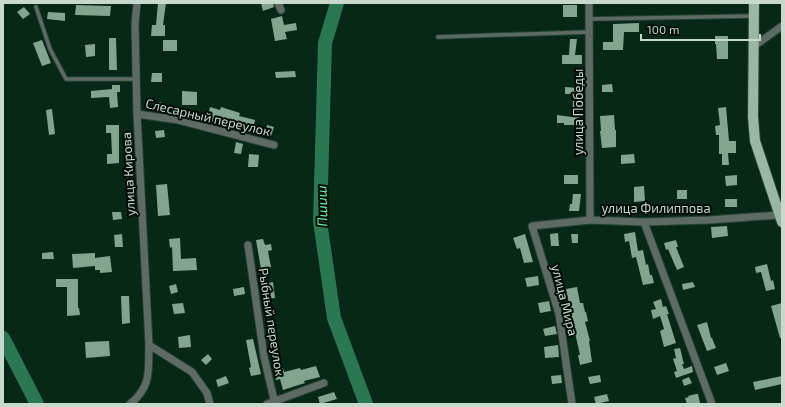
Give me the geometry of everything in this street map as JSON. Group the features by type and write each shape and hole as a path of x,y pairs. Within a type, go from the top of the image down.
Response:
{"main road":[{"path":"754,3 753,117 755,141 781,219"}],"street":[{"name":"улица Кирова","path":"130,404 138,397 147,383 149,345 137,114 135,24 137,3"},
{"name":"улица Победы","path":"589,3 590,220"},
{"path":"753,47 782,26"},
{"name":"Слесарный переулок","path":"137,114 178,120 274,145"},
{"name":"улица Филиппова","path":"532,226 590,220 644,222 781,219"},
{"path":"644,222 712,404"},
{"name":"улица Мира","path":"532,226 559,314 572,404"},
{"name":"Рыбный переулок","path":"248,245 264,357 275,403"},
{"path":"149,345 192,372 207,393 210,404"},
{"path":"267,404 275,403 324,383"}],"lane":[{"path":"36,8 50,49 66,79 136,79"},
{"path":"589,19 754,16"},
{"path":"438,37 589,32"}],"building":[{"path":"158,3 166,3 163,25 165,25 165,36 151,36 152,25 156,25"},
{"path":"261,3 273,3 274,7 263,11"},
{"path":"76,5 111,6 110,16 75,15"},
{"path":"563,5 577,5 577,17 563,17"},
{"path":"24,7 30,14 23,19 17,12"},
{"path":"48,12 65,13 65,21 47,19"},
{"path":"282,16 284,25 296,23 297,30 285,32 287,39 275,41 271,19"},
{"path":"639,23 639,32 624,32 623,50 603,50 603,42 613,42 613,24"},
{"path":"715,36 728,36 728,59 717,59"},
{"path":"109,38 116,38 117,70 109,70"},
{"path":"570,39 577,39 575,55 582,55 582,64 562,64 562,55 569,55"},
{"path":"42,40 51,63 42,66 33,43"},
{"path":"163,40 177,40 177,51 163,51"},
{"path":"95,44 95,56 86,57 85,45"},
{"path":"295,71 296,77 276,78 275,72"},
{"path":"152,73 162,73 162,82 151,82"},
{"path":"612,84 613,92 602,92 602,85"},
{"path":"112,85 120,85 120,92 117,92 118,107 110,108 109,97 91,98 91,91 112,89"},
{"path":"565,87 578,88 578,94 565,94"},
{"path":"182,91 197,92 197,105 182,105"},
{"path":"573,101 579,101 579,125 564,125 564,123 557,123 557,115 572,117"},
{"path":"153,102 161,102 161,110 153,110"},
{"path":"210,107 220,110 221,107 240,113 239,116 255,120 253,130 244,128 245,123 229,119 229,121 214,117 213,122 207,120"},
{"path":"726,107 729,141 736,141 736,153 728,153 729,165 722,165 722,154 719,154 719,135 716,135 715,126 720,125 718,108"},
{"path":"52,109 55,134 49,135 46,110"},
{"path":"614,115 616,147 602,148 600,116"},
{"path":"106,125 119,125 119,163 107,164 107,154 112,154 111,133 106,133"},
{"path":"267,125 274,127 271,136 265,134"},
{"path":"164,130 165,137 156,138 155,131"},
{"path":"236,142 243,144 241,154 234,153"},
{"path":"249,154 259,155 258,167 248,167"},
{"path":"634,154 635,163 621,164 621,155"},
{"path":"564,175 578,175 578,184 564,184"},
{"path":"737,175 737,185 726,186 725,176"},
{"path":"167,184 170,215 158,216 156,185"},
{"path":"644,186 645,201 634,202 634,187"},
{"path":"677,190 687,190 687,199 677,199"},
{"path":"573,194 581,194 579,211 569,211 570,204 572,204"},
{"path":"725,199 737,199 737,207 725,207"},
{"path":"603,205 612,205 612,212 603,212"},
{"path":"112,212 121,212 122,219 113,220"},
{"path":"727,226 728,236 712,238 711,227"},
{"path":"635,232 638,251 643,250 646,265 648,264 650,275 652,275 654,283 643,285 636,257 632,258 629,241 625,242 624,234"},
{"path":"558,233 559,246 551,246 550,234"},
{"path":"122,234 123,247 115,247 114,235"},
{"path":"525,234 533,262 524,263 520,248 517,249 513,238"},
{"path":"571,234 578,234 578,243 572,243"},
{"path":"180,238 181,259 196,258 197,270 173,271 172,247 170,248 169,239"},
{"path":"263,239 265,245 271,244 272,250 268,251 271,267 261,269 256,240"},
{"path":"676,240 678,247 676,247 684,267 677,270 668,249 666,250 664,243"},
{"path":"53,252 54,259 42,259 42,253"},
{"path":"95,253 95,258 110,256 112,272 100,273 100,270 95,270 95,266 73,268 72,254"},
{"path":"767,264 771,281 773,280 775,289 766,291 761,272 756,273 755,267"},
{"path":"538,276 539,285 527,287 525,278"},
{"path":"56,279 78,279 78,308 80,315 67,316 67,287 56,287"},
{"path":"273,282 275,298 265,299 263,284"},
{"path":"693,282 695,287 683,290 682,284"},
{"path":"176,284 178,292 171,294 169,286"},
{"path":"244,287 245,294 234,296 233,289"},
{"path":"577,287 580,303 583,303 588,321 585,322 590,341 592,362 580,365 578,355 580,355 566,289"},
{"path":"121,296 129,296 130,323 122,324"},
{"path":"661,299 663,307 666,306 669,314 667,314 676,343 664,347 660,331 664,329 660,316 653,319 651,310 656,309 653,302"},
{"path":"549,301 551,311 540,313 538,303"},
{"path":"183,303 185,313 174,314 172,304"},
{"path":"782,303 782,338 780,338 771,306"},
{"path":"707,322 711,338 716,348 707,351 697,325"},
{"path":"555,326 557,334 545,336 543,329"},
{"path":"190,335 191,347 179,348 178,337"},
{"path":"253,339 261,374 251,376 249,368 251,367 246,340"},
{"path":"109,341 110,356 86,358 85,342"},
{"path":"558,345 559,357 545,358 544,347"},
{"path":"680,348 684,369 692,366 693,372 676,378 674,372 677,371 673,359 676,358 674,349"},
{"path":"208,354 212,359 206,365 201,360"},
{"path":"726,363 729,371 717,375 714,367"},
{"path":"316,366 320,377 304,381 305,383 283,390 280,379 276,380 273,371 283,368 284,372"},
{"path":"561,375 562,383 552,384 551,376"},
{"path":"600,375 601,382 590,384 588,377"},
{"path":"226,376 229,383 218,387 216,380"},
{"path":"782,376 782,384 755,390 753,382"},
{"path":"689,377 692,383 684,386 682,380"},
{"path":"334,392 337,399 320,404 318,397"},
{"path":"607,394 609,401 596,404 594,397"},
{"path":"698,394 700,403 687,404 685,398"}],"waterway":[{"name":"Пшиш","path":"337,3 325,43 320,221 334,318 366,404"},
{"path":"3,338 37,404"}]}
